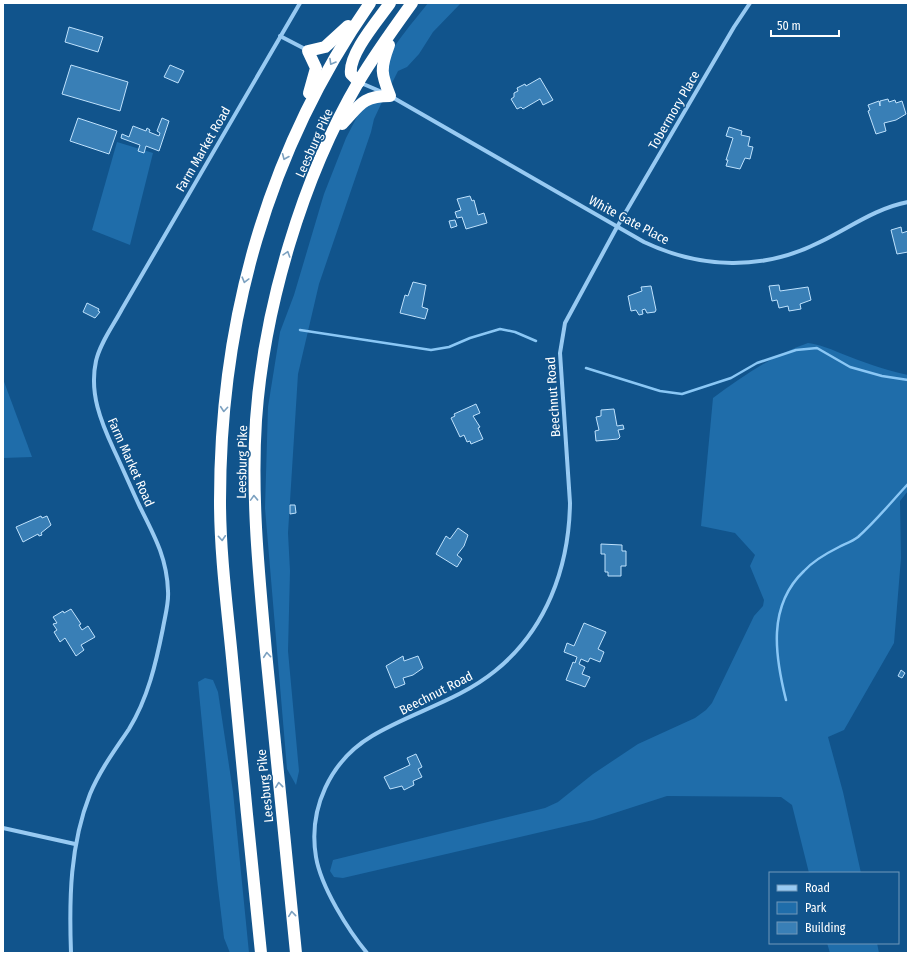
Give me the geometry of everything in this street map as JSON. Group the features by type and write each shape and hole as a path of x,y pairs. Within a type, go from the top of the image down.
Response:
{"highway":[{"path":"359,82 351,74 352,62 390,3"},
{"name":"Leesburg Pike","path":"296,953 256,534 255,453 261,377 282,270 301,210 332,135 359,82 395,26 412,3"},
{"path":"300,121 316,68 308,51 321,49 330,44 369,4"},
{"name":"Leesburg Pike","path":"261,953 224,574 220,502 227,375 238,308 256,238 278,175 300,121 330,64 369,4"},
{"path":"332,135 363,102 375,96 390,96 382,76 382,67 395,26"}],"street":[{"name":"Farm Market Road","path":"71,953 70,890 75,844 91,793 100,774 132,722 151,680 158,653 168,592 165,562 102,423 95,392 94,377 96,362 100,350 122,309 300,3"},
{"name":"Tobermory Place","path":"617,227 734,27 750,3"},
{"path":"280,36 308,51"},
{"name":"White Gate Place","path":"359,82 390,96 644,242 677,256 714,263 752,263 789,256 806,249 870,215 908,202"},
{"name":"Beechnut Road","path":"367,953 337,907 319,869 316,858 315,840 317,813 321,798 336,769 359,744 378,732 459,695 495,670 526,639 547,605 563,565 570,525 570,503 560,353 561,337 570,310 617,227"},
{"path":"3,828 75,844"}],"green space":[{"path":"428,3 461,3 433,32 419,54 407,67 398,71 392,83 388,76 386,65 389,56 398,41"},
{"path":"382,102 374,119 371,132 319,284 298,374 288,533 290,571 288,651 299,771 296,785 287,769 265,508 268,407 280,332 294,295 324,194 346,138 361,109 368,103"},
{"path":"117,142 153,153 130,245 92,230"},
{"path":"808,343 817,345 874,366 908,375 908,491 900,501 901,558 894,643 844,730 828,737 843,792 861,872 809,872 792,805 781,797 667,796 593,820 343,878 334,877 330,871 333,860 545,808 558,802 593,774 638,744 695,718 706,710 712,703 754,616 763,606 764,600 750,566 755,555 735,533 701,526 713,398 747,374 770,360"},
{"path":"3,379 32,457 3,458"},
{"path":"205,678 213,680 218,692 233,792 249,953 230,953 224,938 198,682"},
{"path":"827,944 877,944 879,953 830,953"}],"building":[{"path":"69,27 103,37 98,52 65,42"},
{"path":"71,65 128,82 120,111 62,94"},
{"path":"170,65 184,71 178,83 164,77"},
{"path":"540,78 553,100 543,105 540,99 523,109 521,107 517,109 511,99 514,97 514,93 518,91 517,88 525,84 526,86"},
{"path":"888,99 889,102 895,100 896,103 902,101 906,114 896,120 884,123 886,131 876,134 868,111 870,110 868,105 879,101 880,106 880,101"},
{"path":"78,118 117,131 109,154 70,141"},
{"path":"162,118 169,121 159,151 146,146 144,153 138,151 140,145 121,138 122,134 129,137 133,126 146,131 147,128 150,130 149,132 159,136 160,133 157,131"},
{"path":"729,127 742,131 741,135 750,137 748,146 753,147 750,159 745,158 740,169 726,166 728,160 726,160 733,138 726,136"},
{"path":"470,196 472,201 474,200 478,215 484,213 487,223 466,229 462,217 457,218 455,212 461,210 457,199"},
{"path":"455,220 457,226 451,228 449,221"},
{"path":"901,227 902,233 908,231 908,252 897,254 891,230"},
{"path":"413,282 426,285 422,307 428,309 425,319 400,313 405,295 408,296"},
{"path":"779,285 780,291 808,287 811,300 800,304 801,309 789,311 788,306 779,308 777,300 772,301 769,286"},
{"path":"651,286 656,310 655,312 647,313 645,309 642,310 643,314 639,315 636,310 631,311 628,296 642,291 641,287"},
{"path":"87,303 99,309 98,311 100,312 95,318 83,312"},
{"path":"476,404 480,413 473,416 480,427 478,428 483,439 471,444 470,441 467,442 464,435 460,437 451,418 455,416 454,414"},
{"path":"614,409 617,426 623,425 624,429 618,430 620,437 618,439 596,441 595,431 599,430 596,417 601,416 601,410"},
{"path":"290,505 295,505 296,513 290,514"},
{"path":"41,516 42,518 47,516 51,525 41,533 42,535 39,536 38,534 23,542 16,527"},
{"path":"458,528 468,535 464,546 457,555 462,559 457,567 436,554 446,536 450,539"},
{"path":"601,544 622,545 622,551 626,551 626,566 621,566 621,576 608,576 608,572 605,572 605,554 601,554"},
{"path":"71,609 81,624 79,625 82,630 88,626 95,637 81,645 84,650 76,656 65,638 60,642 54,632 57,630 53,624 57,623 53,617 63,611 64,613"},
{"path":"584,623 606,632 598,649 604,652 600,662 590,658 588,662 581,659 579,664 585,667 582,674 590,677 585,687 566,680 573,662 575,663 577,657 564,652 567,643 574,646"},
{"path":"403,656 404,661 418,656 423,668 413,675 403,678 405,684 395,688 386,666"},
{"path":"901,670 905,673 902,678 898,676"},
{"path":"416,754 422,767 418,769 422,777 413,781 414,785 404,790 402,786 390,789 384,777 410,765 407,758"}],"waterway":[{"path":"300,330 431,350 449,347 470,338 500,329 515,332 536,341"},
{"path":"586,368 660,391 682,394 731,378 757,363 796,350 817,348 850,367 882,376 908,380"},
{"path":"786,700 779,666 777,632 779,616 784,600 792,585 804,571 816,561 858,537 878,518 908,484"}]}
